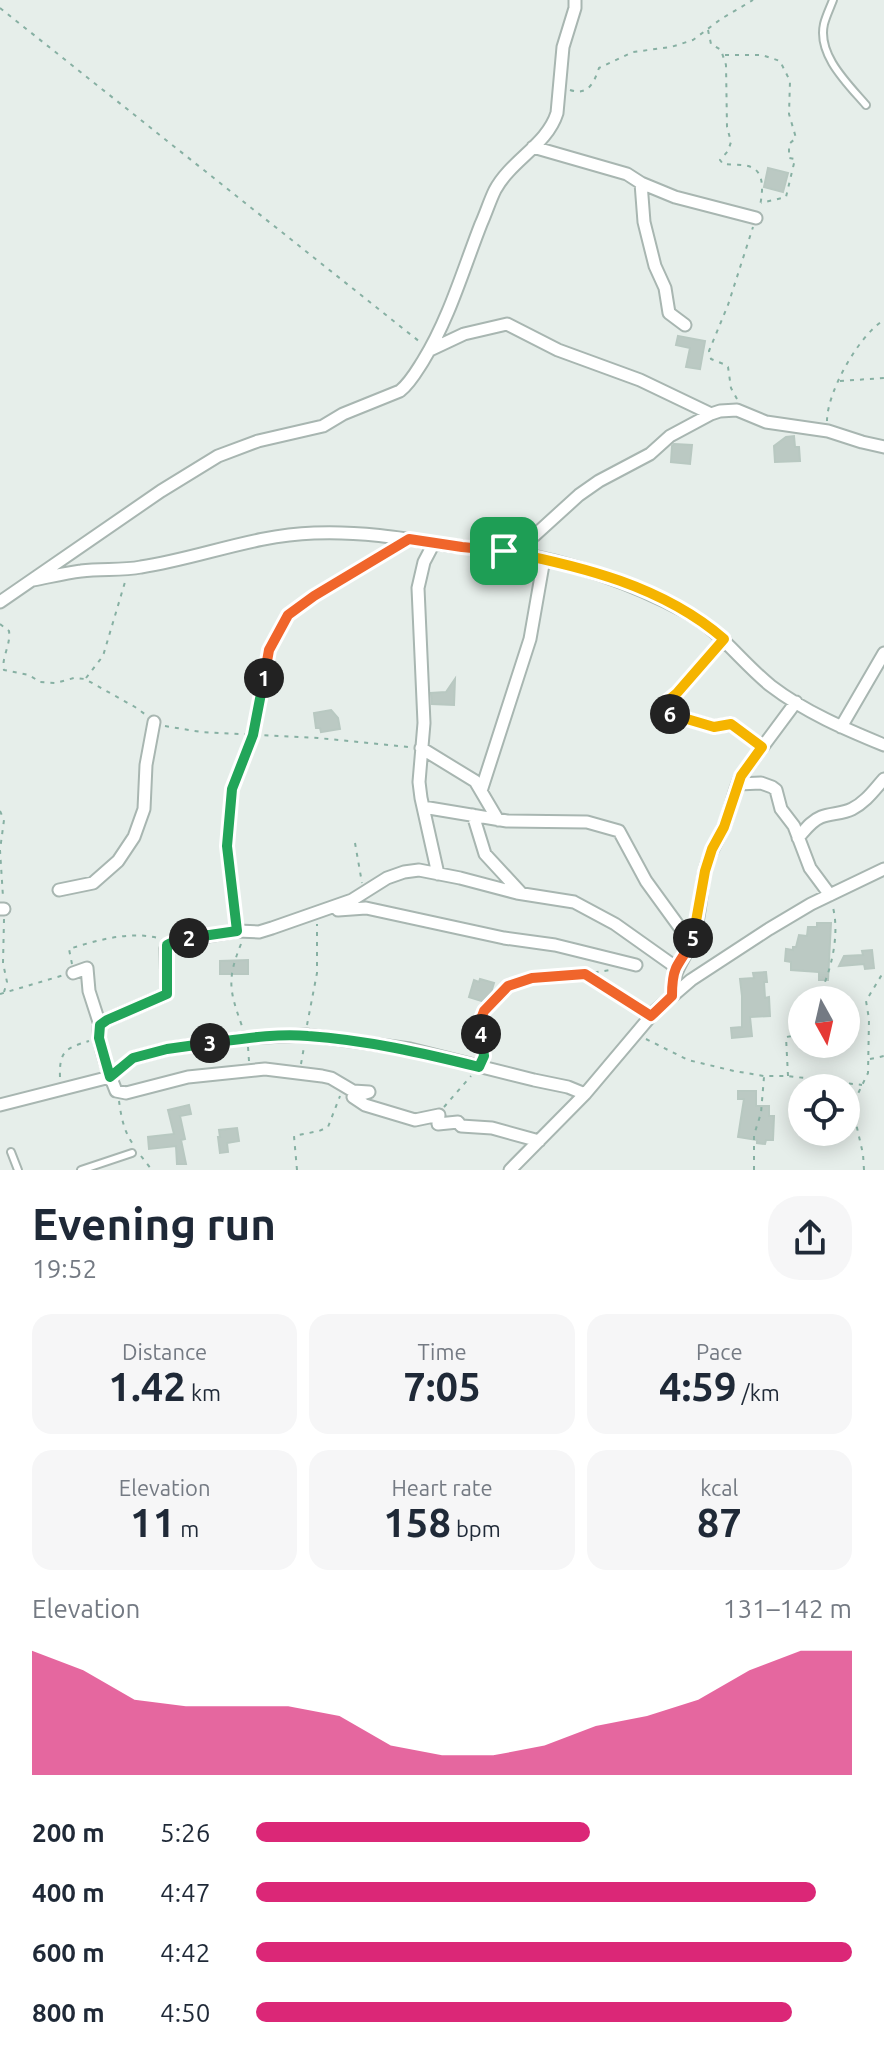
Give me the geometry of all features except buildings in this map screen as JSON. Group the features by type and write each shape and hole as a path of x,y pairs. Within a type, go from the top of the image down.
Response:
{"street":[{"path":"0,602 115,522 218,456 258,441 323,426 406,386 430,350 447,314 496,188 554,124 563,47 575,0"},
{"path":"533,147 627,174 675,197 756,218"},
{"path":"641,183 644,222 655,266 665,288 669,313 685,325"},
{"path":"430,350 464,334 507,324 558,350 640,380 711,414"},
{"path":"504,551 535,535 599,481 650,454 670,436 720,411 737,410 766,422 828,431 884,447"},
{"path":"33,580 79,571 129,569 165,563 248,541 313,532 366,533 504,551 593,571 656,596 689,613 724,639 770,685 796,702 841,727 884,745"},
{"path":"434,543 424,562 418,588 424,723 419,782 438,874"},
{"path":"481,791 530,639 544,559"},
{"path":"724,639 677,693 660,707 664,712 714,727 731,724 762,747"},
{"path":"841,727 884,653"},
{"path":"672,996 677,968 691,943 708,859 724,827 738,784 796,702"},
{"path":"59,890 93,883 118,861 134,837 144,809 146,765 154,722"},
{"path":"421,748 475,781 498,820"},
{"path":"798,838 820,817 854,808 869,797 884,779"},
{"path":"738,784 761,783 776,790 781,809 794,826 810,868 830,895"},
{"path":"423,807 498,820 587,822 619,831 646,881 691,943"},
{"path":"473,815 485,854 522,894"},
{"path":"510,1170 585,1094 651,1016 691,980 758,935 884,869"},
{"path":"100,1032 107,1020 167,994 166,948 172,942 241,931 259,932 352,900 387,878 419,870 522,894 574,902 615,924 677,968"},
{"path":"318,911 366,908 504,938 555,945 636,965"},
{"path":"73,973 87,968 89,991 110,1077 118,1092 141,1091 188,1077 265,1069 300,1073 331,1078 356,1092 369,1092 353,1097 365,1105 415,1120 439,1115 438,1124 458,1122 461,1126 492,1128 539,1141"},
{"path":"0,1105 110,1077 133,1058 167,1049 245,1038 306,1035 410,1049 568,1087 585,1094"}],"lane":[{"path":"833,0 823,26 826,51 838,72 866,105"},
{"path":"11,1152 18,1170"},
{"path":"81,1170 132,1153"}],"path":[{"path":"559,89 583,92 591,86 602,66 633,52 684,44 753,0"},
{"path":"0,8 430,350"},
{"path":"724,55 762,55 780,61 790,81 789,114 796,138 789,144 789,158 795,159 786,197 760,203"},
{"path":"828,431 827,414 839,381 874,326 884,320"},
{"path":"839,381 884,378"},
{"path":"249,1072 248,1050 230,987 241,931 227,846 232,789 253,735 269,650 288,615 409,539"},
{"path":"85,679 103,656 129,569"},
{"path":"0,624 9,631 10,639 4,670 29,675 40,682 85,679 135,707 154,722 168,727 421,748"},
{"path":"355,843 364,892"},
{"path":"823,986 833,949 835,923 830,895"},
{"path":"300,1073 317,973 318,911"},
{"path":"0,994 73,973 69,949 93,942 138,936 158,937 172,942"},
{"path":"439,1115 446,1102 479,1067 484,1056 479,1024 484,1011 508,986 532,978 613,969"},
{"path":"864,1170 852,1106 868,1073 869,1019 866,1001 884,971"},
{"path":"585,974 651,1016"},
{"path":"53,1092 59,1084 60,1059 64,1052 100,1032"},
{"path":"637,1033 688,1060 764,1076 788,1076 788,1037"},
{"path":"869,1059 884,1056"},
{"path":"754,1170 754,1135 761,1113 764,1076"},
{"path":"297,1170 294,1136 328,1127 338,1098 345,1088"},
{"path":"118,1092 128,1137 152,1170"}],"route":[{"path":"409,539 504,551 593,571 656,596 689,613 724,639 677,693 660,707 664,712 714,727 731,724 762,747 741,776 724,827 712,849 705,871 696,929 677,968 672,996 651,1016 585,974 532,978 508,986 484,1011 479,1024 484,1056 479,1067 410,1049 306,1035 245,1038 167,1049 133,1058 110,1077 99,1038 100,1025 167,994 167,945 237,931 227,846 232,789 253,735 269,650 288,615 409,539"}]}
